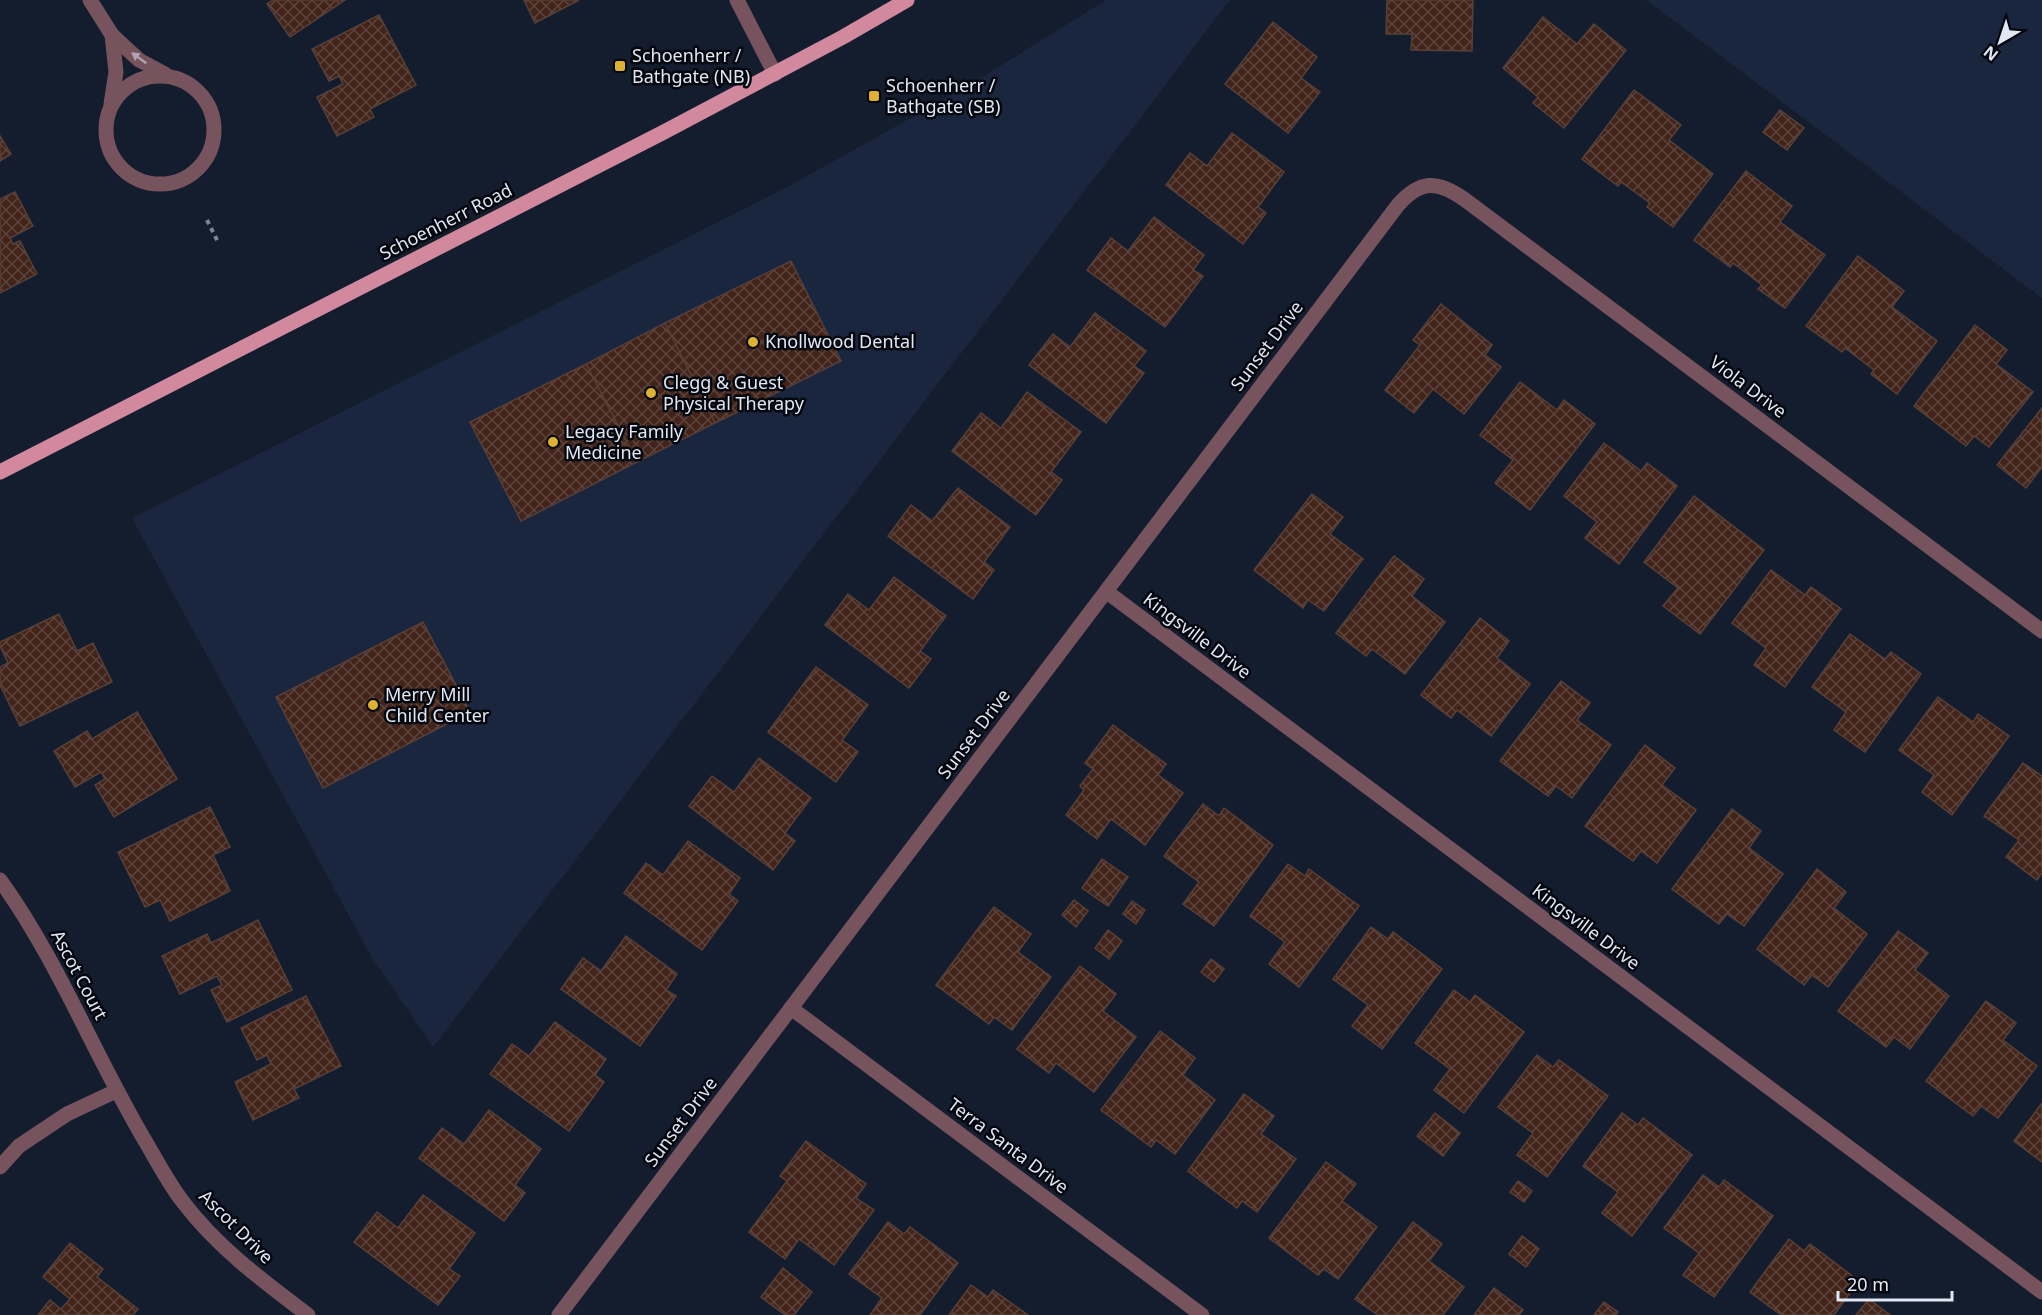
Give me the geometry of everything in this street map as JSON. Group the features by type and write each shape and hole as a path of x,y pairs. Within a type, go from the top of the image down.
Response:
{"main road":[{"name":"Schoenherr Road","path":"0,472 775,74 907,0"}],"street":[{"path":"90,0 112,35 139,60 169,76 187,82 201,94 211,110 215,129 212,147 202,164 189,177 171,184 153,184 136,179 122,169 111,155 106,139 105,121 111,105 116,72 112,35"},
{"path":"737,0 775,74"},
{"path":"111,105 121,91 135,81 152,75 169,76"},
{"name":"Sunset Drive","path":"559,1315 1398,205 1417,188 1427,185"},
{"name":"Viola Drive","path":"1427,185 1452,190 1464,198 2042,631"},
{"name":"Kingsville Drive","path":"1107,592 2042,1292"},
{"name":"Ascot Court","path":"0,880 23,912 55,968 116,1091"},
{"name":"Terra Santa Drive","path":"791,1008 1202,1315"},
{"path":"0,1167 19,1146 67,1114 116,1091"},
{"name":"Ascot Drive","path":"116,1091 163,1172 182,1201 203,1226 251,1271 308,1315"}],"path":[{"path":"207,220 219,244"}],"shaded area":[{"path":"1106,0 1230,0 433,1047 371,956 132,518 793,184 971,84"},
{"path":"1646,0 2042,0 2042,298"}],"building":[{"path":"273,0 345,0 290,37 267,4"},
{"path":"524,0 579,0 535,23"},
{"path":"1387,0 1473,0 1472,51 1411,50 1412,34 1386,34"},
{"path":"379,15 416,85 370,109 374,117 337,136 317,97 343,84 339,76 329,81 312,49"},
{"path":"1543,17 1577,44 1594,24 1626,50 1564,128 1533,103 1538,97 1503,68"},
{"path":"1273,22 1317,57 1301,78 1320,92 1288,133 1225,84"},
{"path":"1634,90 1681,125 1669,140 1713,174 1673,227 1647,207 1650,203 1621,182 1618,186 1582,159"},
{"path":"1780,110 1804,128 1787,150 1763,132"},
{"path":"1232,133 1284,172 1258,207 1266,213 1243,244 1166,185 1190,153 1207,166"},
{"path":"0,136 11,154 0,161"},
{"path":"1746,171 1792,206 1780,222 1825,255 1785,308 1758,289 1762,285 1733,263 1730,267 1694,240"},
{"path":"15,192 33,226 10,238 13,244 20,241 37,274 0,293 0,199"},
{"path":"1154,217 1204,255 1193,270 1203,276 1165,327 1087,270 1111,238 1128,251"},
{"path":"1858,256 1904,291 1892,307 1937,341 1897,394 1871,374 1874,370 1845,348 1842,352 1806,326"},
{"name":"Knollwood Dental","path":"791,261 841,361 715,423 665,323"},
{"path":"1441,304 1492,345 1485,355 1501,367 1464,414 1433,389 1414,413 1385,390 1420,345 1413,340"},
{"path":"1095,313 1146,351 1134,366 1144,373 1106,423 1029,365 1053,334 1070,347"},
{"name":"Clegg & Guest Physical Therapy","path":"665,323 715,423 637,462 586,364"},
{"path":"1975,325 2007,350 1996,364 2033,392 1989,447 1974,436 1966,446 1914,406"},
{"name":"Legacy Family Medicine","path":"586,364 637,462 521,521 470,422"},
{"path":"1520,382 1557,410 1564,400 1595,424 1530,510 1495,483 1513,460 1480,435"},
{"path":"1027,392 1081,432 1051,472 1062,480 1036,515 952,451 981,413 1001,428"},
{"path":"2042,408 2042,467 2026,488 1997,465"},
{"path":"1604,443 1641,471 1647,463 1677,486 1619,564 1585,538 1597,522 1564,496"},
{"path":"958,488 1010,527 984,562 994,570 973,599 888,536 911,505 932,521"},
{"path":"1312,494 1343,517 1330,534 1363,559 1324,611 1308,600 1303,608 1254,570"},
{"path":"1694,496 1764,550 1700,634 1663,606 1678,588 1644,562"},
{"path":"1394,556 1424,579 1412,596 1445,622 1405,674 1372,649 1366,656 1336,633"},
{"path":"1771,570 1805,595 1811,587 1841,609 1785,687 1754,665 1766,648 1732,623"},
{"path":"894,577 946,616 920,651 931,659 909,688 825,625 848,594 869,610"},
{"path":"59,614 77,651 93,643 112,682 20,726 0,685 0,667 8,663 0,642"},
{"path":"1480,618 1509,641 1497,658 1530,684 1491,736 1457,710 1451,718 1421,695"},
{"name":"Merry Mill Child Center","path":"423,622 470,712 323,788 276,697"},
{"path":"1850,634 1885,659 1891,652 1921,674 1865,752 1834,730 1846,712 1812,687"},
{"path":"816,667 868,705 842,740 858,752 836,782 768,732"},
{"path":"1561,681 1590,703 1577,720 1611,745 1572,798 1556,786 1548,796 1500,761"},
{"path":"1938,697 1973,722 1978,714 2009,736 1952,815 1922,792 1934,775 1899,750"},
{"path":"137,712 177,779 114,817 95,785 105,779 101,772 75,787 54,751 87,731 92,739"},
{"path":"1113,725 1166,764 1158,775 1183,793 1145,845 1111,819 1097,839 1066,815 1084,790 1080,786 1093,769 1085,763"},
{"path":"1645,745 1675,768 1662,785 1696,810 1657,863 1641,851 1633,861 1585,826"},
{"path":"759,758 811,798 785,833 795,841 773,870 689,806 712,776 734,792"},
{"path":"2023,763 2042,776 2042,873 2037,880 2006,857 2019,840 1984,816"},
{"path":"1203,804 1219,816 1224,808 1273,845 1214,926 1183,904 1199,882 1164,856"},
{"path":"210,807 230,847 213,855 230,891 170,921 160,900 145,907 118,852"},
{"path":"1732,809 1761,831 1749,848 1783,874 1744,926 1727,914 1719,924 1672,889"},
{"path":"688,841 740,878 729,894 738,901 702,950 624,893 646,863 663,875"},
{"path":"1102,859 1128,877 1108,906 1082,888"},
{"path":"1288,864 1305,876 1309,869 1359,906 1299,987 1269,964 1285,942 1250,916"},
{"path":"1817,869 1846,892 1834,908 1867,934 1828,987 1812,975 1804,985 1757,949"},
{"path":"1074,900 1088,911 1076,927 1062,915"},
{"path":"1132,901 1145,910 1136,924 1123,914"},
{"path":"994,907 1031,934 1018,952 1051,977 1012,1030 994,1017 989,1024 936,985"},
{"path":"258,920 292,990 227,1022 211,990 222,985 217,976 180,994 162,956 207,934 211,943"},
{"path":"1371,927 1388,939 1393,932 1442,969 1382,1049 1352,1026 1368,1005 1333,979"},
{"path":"1108,930 1122,941 1109,959 1095,948"},
{"path":"1898,931 1928,953 1915,970 1949,996 1910,1049 1894,1037 1886,1047 1838,1011"},
{"path":"626,936 677,974 666,990 676,996 640,1046 561,989 583,958 601,971"},
{"path":"1211,959 1224,969 1214,982 1201,972"},
{"path":"1080,966 1116,994 1103,1011 1136,1037 1094,1092 1056,1063 1049,1073 1017,1049"},
{"path":"1454,990 1470,1002 1475,995 1524,1032 1464,1113 1434,1090 1450,1069 1415,1043"},
{"path":"306,996 341,1066 294,1089 299,1098 253,1120 235,1082 271,1064 267,1055 257,1060 241,1028"},
{"path":"1986,1001 2016,1023 2003,1040 2037,1066 1998,1118 1981,1106 1973,1116 1926,1081"},
{"path":"555,1022 606,1059 595,1075 604,1082 569,1131 490,1074 512,1044 529,1056"},
{"path":"1160,1031 1195,1058 1183,1075 1215,1100 1175,1154 1156,1140 1151,1147 1101,1110"},
{"path":"1537,1055 1553,1067 1559,1060 1608,1096 1547,1177 1517,1155 1533,1133 1498,1107"},
{"path":"1244,1094 1274,1116 1261,1134 1296,1159 1257,1212 1242,1201 1237,1208 1188,1171"},
{"path":"2042,1103 2042,1162 2014,1141"},
{"path":"489,1110 541,1149 515,1185 525,1193 504,1221 419,1158 442,1128 464,1144"},
{"path":"1435,1113 1460,1133 1443,1156 1417,1136"},
{"path":"1622,1113 1638,1125 1643,1118 1692,1155 1632,1236 1602,1213 1618,1192 1583,1166"},
{"path":"806,1141 866,1184 856,1198 874,1210 834,1265 799,1239 785,1259 749,1232 787,1181 780,1176"},
{"path":"1326,1162 1356,1184 1342,1201 1377,1227 1338,1279 1324,1269 1318,1275 1269,1238"},
{"path":"1703,1175 1719,1187 1724,1180 1773,1216 1714,1297 1683,1275 1699,1253 1664,1228"},
{"path":"1518,1181 1532,1191 1524,1202 1510,1192"},
{"path":"423,1195 475,1233 449,1269 460,1276 438,1305 354,1242 377,1212 398,1228"},
{"path":"888,1222 904,1234 910,1227 958,1263 920,1315 870,1315 882,1298 849,1274"},
{"path":"1413,1222 1442,1244 1429,1261 1464,1287 1443,1315 1378,1315 1355,1299"},
{"path":"1522,1236 1539,1249 1526,1267 1509,1254"},
{"path":"1789,1239 1804,1251 1810,1244 1859,1281 1834,1315 1781,1315 1750,1292"},
{"path":"70,1243 103,1269 97,1277 138,1309 133,1315 38,1315 50,1300 61,1309 70,1299 43,1277"},
{"path":"783,1268 812,1292 794,1315 785,1315 761,1297"},
{"path":"971,1285 988,1297 993,1290 1028,1315 949,1315"},
{"path":"1494,1288 1523,1310 1519,1315 1474,1315"},
{"path":"1869,1299 1890,1315 1856,1315"},
{"path":"1604,1302 1618,1312 1616,1315 1594,1315"}],"place":[{"name":"Schoenherr / Bathgate (NB)","path":"620,66"},
{"name":"Schoenherr / Bathgate (SB)","path":"874,96"},
{"name":"Knollwood Dental","path":"753,342"},
{"name":"Clegg & Guest Physical Therapy","path":"651,393"},
{"name":"Legacy Family Medicine","path":"553,442"},
{"name":"Merry Mill Child Center","path":"373,705"}]}
